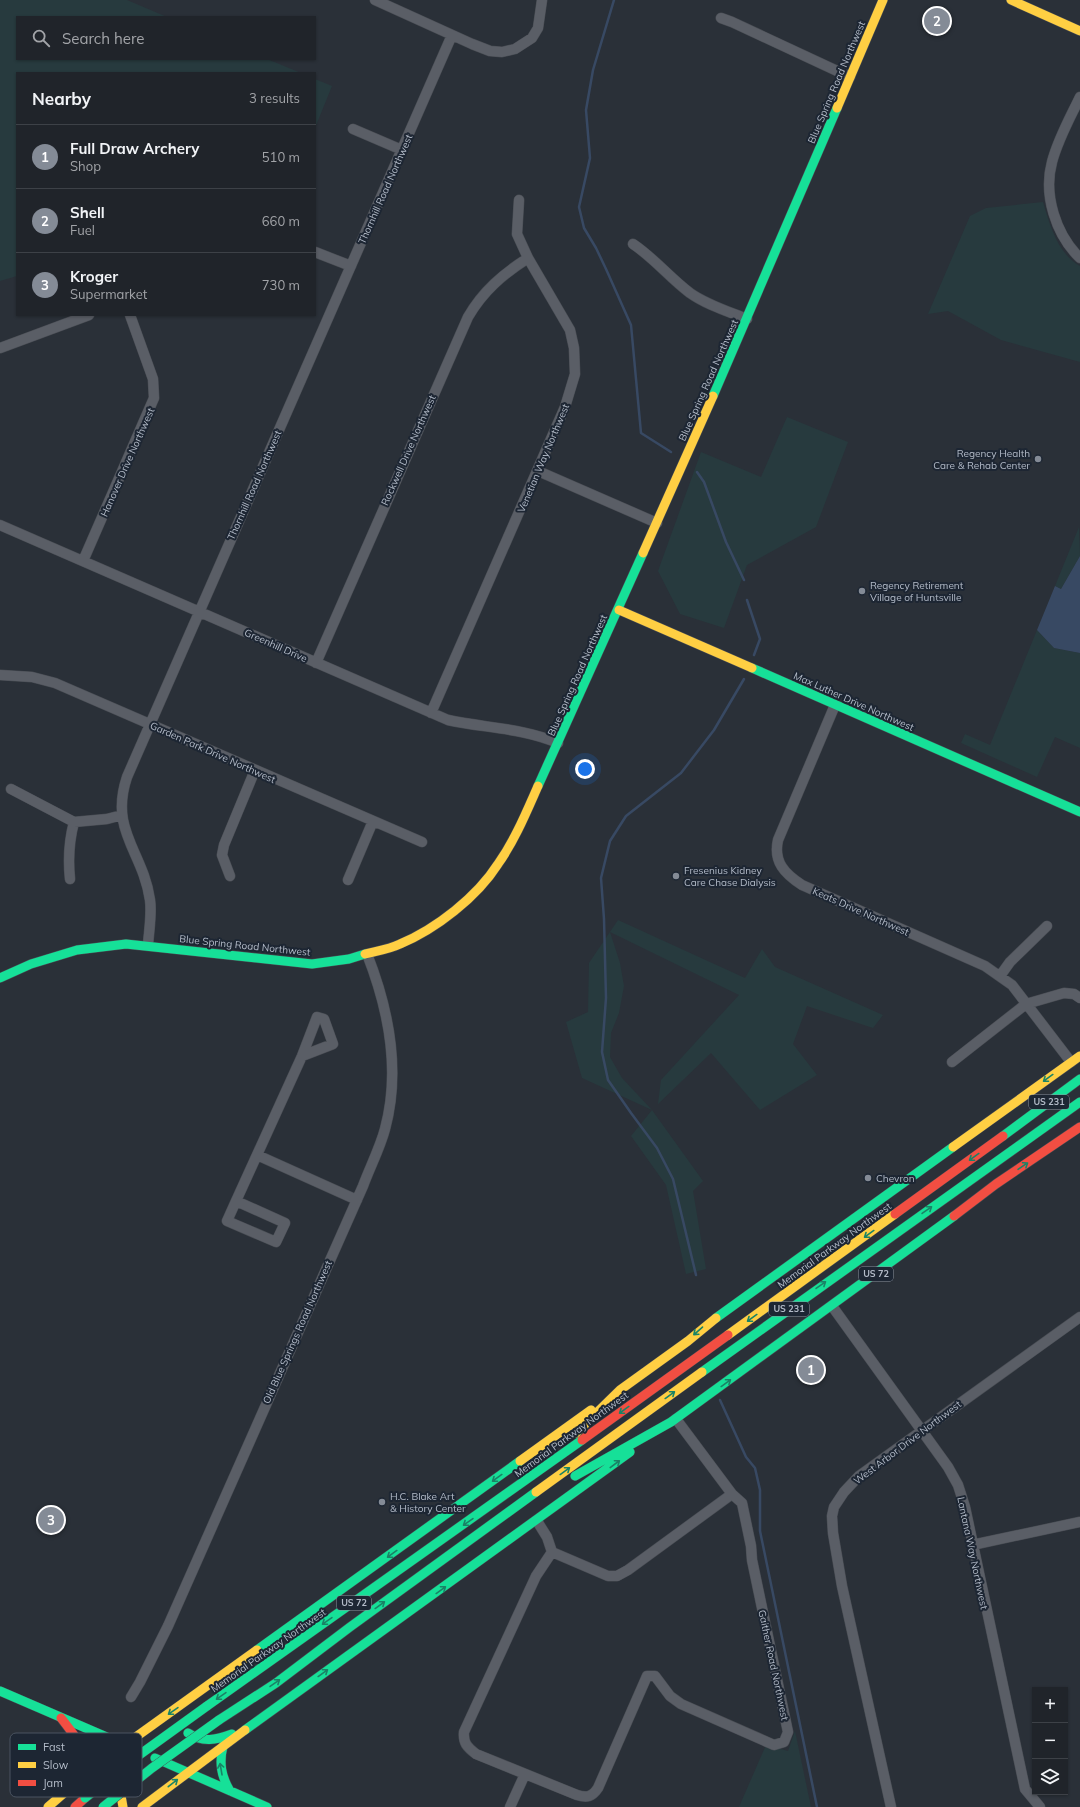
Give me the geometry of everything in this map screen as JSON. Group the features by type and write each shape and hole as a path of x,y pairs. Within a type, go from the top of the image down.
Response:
{"main road":[{"name":"Blue Spring Road Northwest","path":"0,978 31,964 78,950 126,944 148,945 312,964 349,959 399,945 415,937 452,912 486,881 508,850 619,610 747,319 883,0"},
{"path":"1011,0 1080,31"},
{"name":"Max Luther Drive Northwest","path":"619,610 1080,812"},
{"name":"US 72","path":"499,1499 583,1427 620,1390 688,1340 722,1312 1080,1056"},
{"name":"Memorial Parkway Northwest","path":"142,1753 876,1229 1080,1079"},
{"name":"US 231","path":"500,1519 804,1298 1080,1102"},
{"path":"963,1153 995,1134 1017,1126"},
{"name":"US 72","path":"142,1776 219,1720 276,1683 350,1627 500,1519 673,1420 937,1230 996,1184 1080,1127"},
{"path":"899,1186 924,1176 950,1161"},
{"path":"142,1733 620,1390"},
{"path":"142,1807 245,1729 569,1499 673,1420"},
{"path":"205,1688 193,1701 183,1719 184,1731 191,1736 206,1741 222,1738 245,1729"},
{"path":"0,1691 98,1733"},
{"path":"60,1716 73,1733"},
{"path":"223,1746 219,1767 222,1779 230,1791"},
{"path":"142,1752 267,1807"},
{"path":"48,1807 60,1797"},
{"name":"Memorial Parkway Northwest","path":"76,1807 86,1797"},
{"name":"US 72","path":"103,1807 116,1797"},
{"path":"122,1797 123,1807"}],"street":[{"path":"375,0 490,51 502,52 515,49 532,38 538,28 542,0"},
{"path":"721,18 850,77"},
{"name":"Thornhill Road Northwest","path":"148,945 150,899 144,876 125,830 122,815 123,790 199,612 452,34"},
{"path":"1080,97 1052,162 1050,186 1050,198 1058,226 1064,239 1080,258"},
{"path":"353,129 402,150"},
{"name":"Venetian Way Northwest","path":"431,713 538,471 570,395 575,374 576,363 570,330 528,258 517,234 519,200"},
{"path":"633,244 646,252 676,282 690,293 715,307 747,319"},
{"path":"316,252 351,266"},
{"name":"Rockwell Drive Northwest","path":"316,663 468,317 477,301 493,284 508,271 528,258"},
{"path":"0,348 86,316"},
{"name":"Hanover Drive Northwest","path":"83,561 154,398 153,379 130,316"},
{"path":"538,471 657,523"},
{"name":"Greenhill Drive","path":"0,524 448,720 519,730 539,735 558,743"},
{"name":"Garden Park Drive Northwest","path":"0,675 32,677 55,683 422,842"},
{"name":"Keats Drive Northwest","path":"835,705 778,840 776,849 782,868 789,876 802,885 957,953 1000,976 1012,985 1071,1062"},
{"path":"230,876 222,855 224,845 255,770"},
{"path":"11,789 74,822 107,819 122,815"},
{"path":"348,880 372,821"},
{"path":"70,879 68,861 71,833 74,822"},
{"path":"1000,976 1010,962 1047,926"},
{"name":"Old Blue Springs Road Northwest","path":"131,1696 140,1682 168,1626 357,1200 384,1131 392,1093 392,1058 386,1015 378,983 367,954"},
{"path":"952,1062 1026,1004 1064,993 1074,994 1080,998"},
{"path":"236,1201 284,1223 276,1242 227,1221 236,1201 302,1056"},
{"path":"257,1155 357,1200"},
{"name":"Lantana Way Northwest","path":"832,1306 922,1430 948,1467 958,1485 1025,1789 1040,1807"},
{"name":"West Arbor Drive Northwest","path":"891,1807 842,1586 833,1533 832,1516 838,1499 859,1476 1080,1317"},
{"name":"Gaither Road Northwest","path":"552,1552 536,1576 464,1732 463,1740 468,1748 476,1754 577,1795 585,1798 593,1795 598,1788 647,1676 655,1676 670,1696 688,1707 774,1745 784,1742 788,1732 752,1560 751,1546 742,1503 732,1494 673,1420"},
{"path":"537,1521 547,1537 552,1552 608,1576 617,1576 628,1570 732,1494"},
{"path":"972,1545 1080,1522"},
{"path":"510,1807 525,1774"}],"green space":[{"path":"0,0 127,0 165,16 16,16 16,60 269,60 299,72 16,72 16,276 0,281"},
{"path":"316,79 332,86 316,126"},
{"path":"1043,202 1052,229 1060,246 1072,260 1080,266 1080,362 1001,340 948,311 928,314 970,216 986,208"},
{"path":"787,417 848,442 816,527 747,565 724,628 680,614 658,571 701,452 761,477"},
{"path":"1079,527 1080,556 1061,589 1055,586"},
{"path":"1037,630 1054,648 1080,653 1080,748 1055,737 1037,777 961,743 965,734 990,745"},
{"path":"618,920 745,978 762,949 775,967 883,1015 873,1028 807,1006 793,1044 817,1075 760,1110 711,1053 658,1104 661,1080 739,995 610,932 620,963 624,986 619,1013 611,1033 610,1057 622,1078 652,1110 582,1078 566,1022 588,1012 589,963"},
{"path":"652,1110 703,1181 693,1191 706,1269 686,1274 666,1185 631,1136"},
{"path":"795,1731 811,1807 739,1807 766,1745 788,1751"}],"water":[{"path":"1080,556 1080,653 1054,648 1037,630 1055,586 1061,589"}],"waterway":[{"path":"614,0 593,70 586,110 590,158 579,207 584,228 596,248 631,325 641,433 671,452"},
{"path":"697,472 704,482 726,542 744,580"},
{"path":"747,600 760,639 754,655"},
{"path":"696,1275 673,1179 657,1148 608,1080 602,1052 606,998 604,919 601,878 610,841 626,816 681,773 714,730 744,679"},
{"path":"720,1400 746,1457 755,1468 760,1490 760,1531 817,1807"}],"traffic: fast":[{"path":"713,396 837,108"},
{"path":"538,786 643,553"},
{"path":"752,668 1080,812"},
{"path":"0,978 31,964 77,950 126,944 312,964 349,959 365,954"},
{"path":"1003,1136 1080,1079"},
{"path":"702,1372 1080,1102"},
{"path":"716,1318 953,1147"},
{"path":"575,1476 671,1422 954,1216"},
{"path":"207,1706 582,1440"},
{"path":"245,1730 630,1452"},
{"path":"257,1650 520,1461"},
{"path":"219,1720 276,1683 350,1627 536,1492"},
{"path":"0,1691 97,1733"},
{"path":"142,1753 207,1706"},
{"path":"142,1776 219,1720"},
{"path":"188,1733 199,1738 210,1740 232,1734"},
{"path":"223,1746 221,1764 223,1775 230,1791"},
{"path":"155,1758 267,1807"},
{"path":"103,1807 116,1797"}],"traffic: slow":[{"path":"837,108 883,0"},
{"path":"1011,0 1080,31"},
{"path":"643,553 713,396"},
{"path":"619,610 752,668"},
{"path":"365,954 383,950 414,938 455,911 467,900 489,876 504,855 520,826 538,786"},
{"path":"953,1147 1080,1056"},
{"path":"728,1335 895,1214"},
{"path":"576,1433 620,1390 688,1341 716,1318"},
{"path":"536,1492 702,1372"},
{"path":"520,1461 591,1410"},
{"path":"141,1733 257,1650"},
{"path":"142,1807 245,1730"},
{"path":"48,1807 60,1797"},
{"path":"121,1797 123,1807"}],"traffic: jam":[{"path":"954,1216 996,1184 1080,1127"},
{"path":"895,1214 1003,1136"},
{"path":"582,1440 728,1335"},
{"path":"61,1718 73,1733"},
{"path":"75,1807 85,1798"}],"place":[{"name":"Shell","path":"937,21"},
{"name":"Regency Health Care & Rehab Center","path":"1038,459"},
{"name":"Regency Retirement Village of Huntsville","path":"862,591"},
{"name":"Fresenius Kidney Care Chase Dialysis","path":"676,876"},
{"name":"Chevron","path":"868,1178"},
{"name":"Full Draw Archery","path":"811,1370"},
{"name":"H.C. Blake Art & History Center","path":"382,1502"},
{"name":"Kroger","path":"51,1520"}]}
